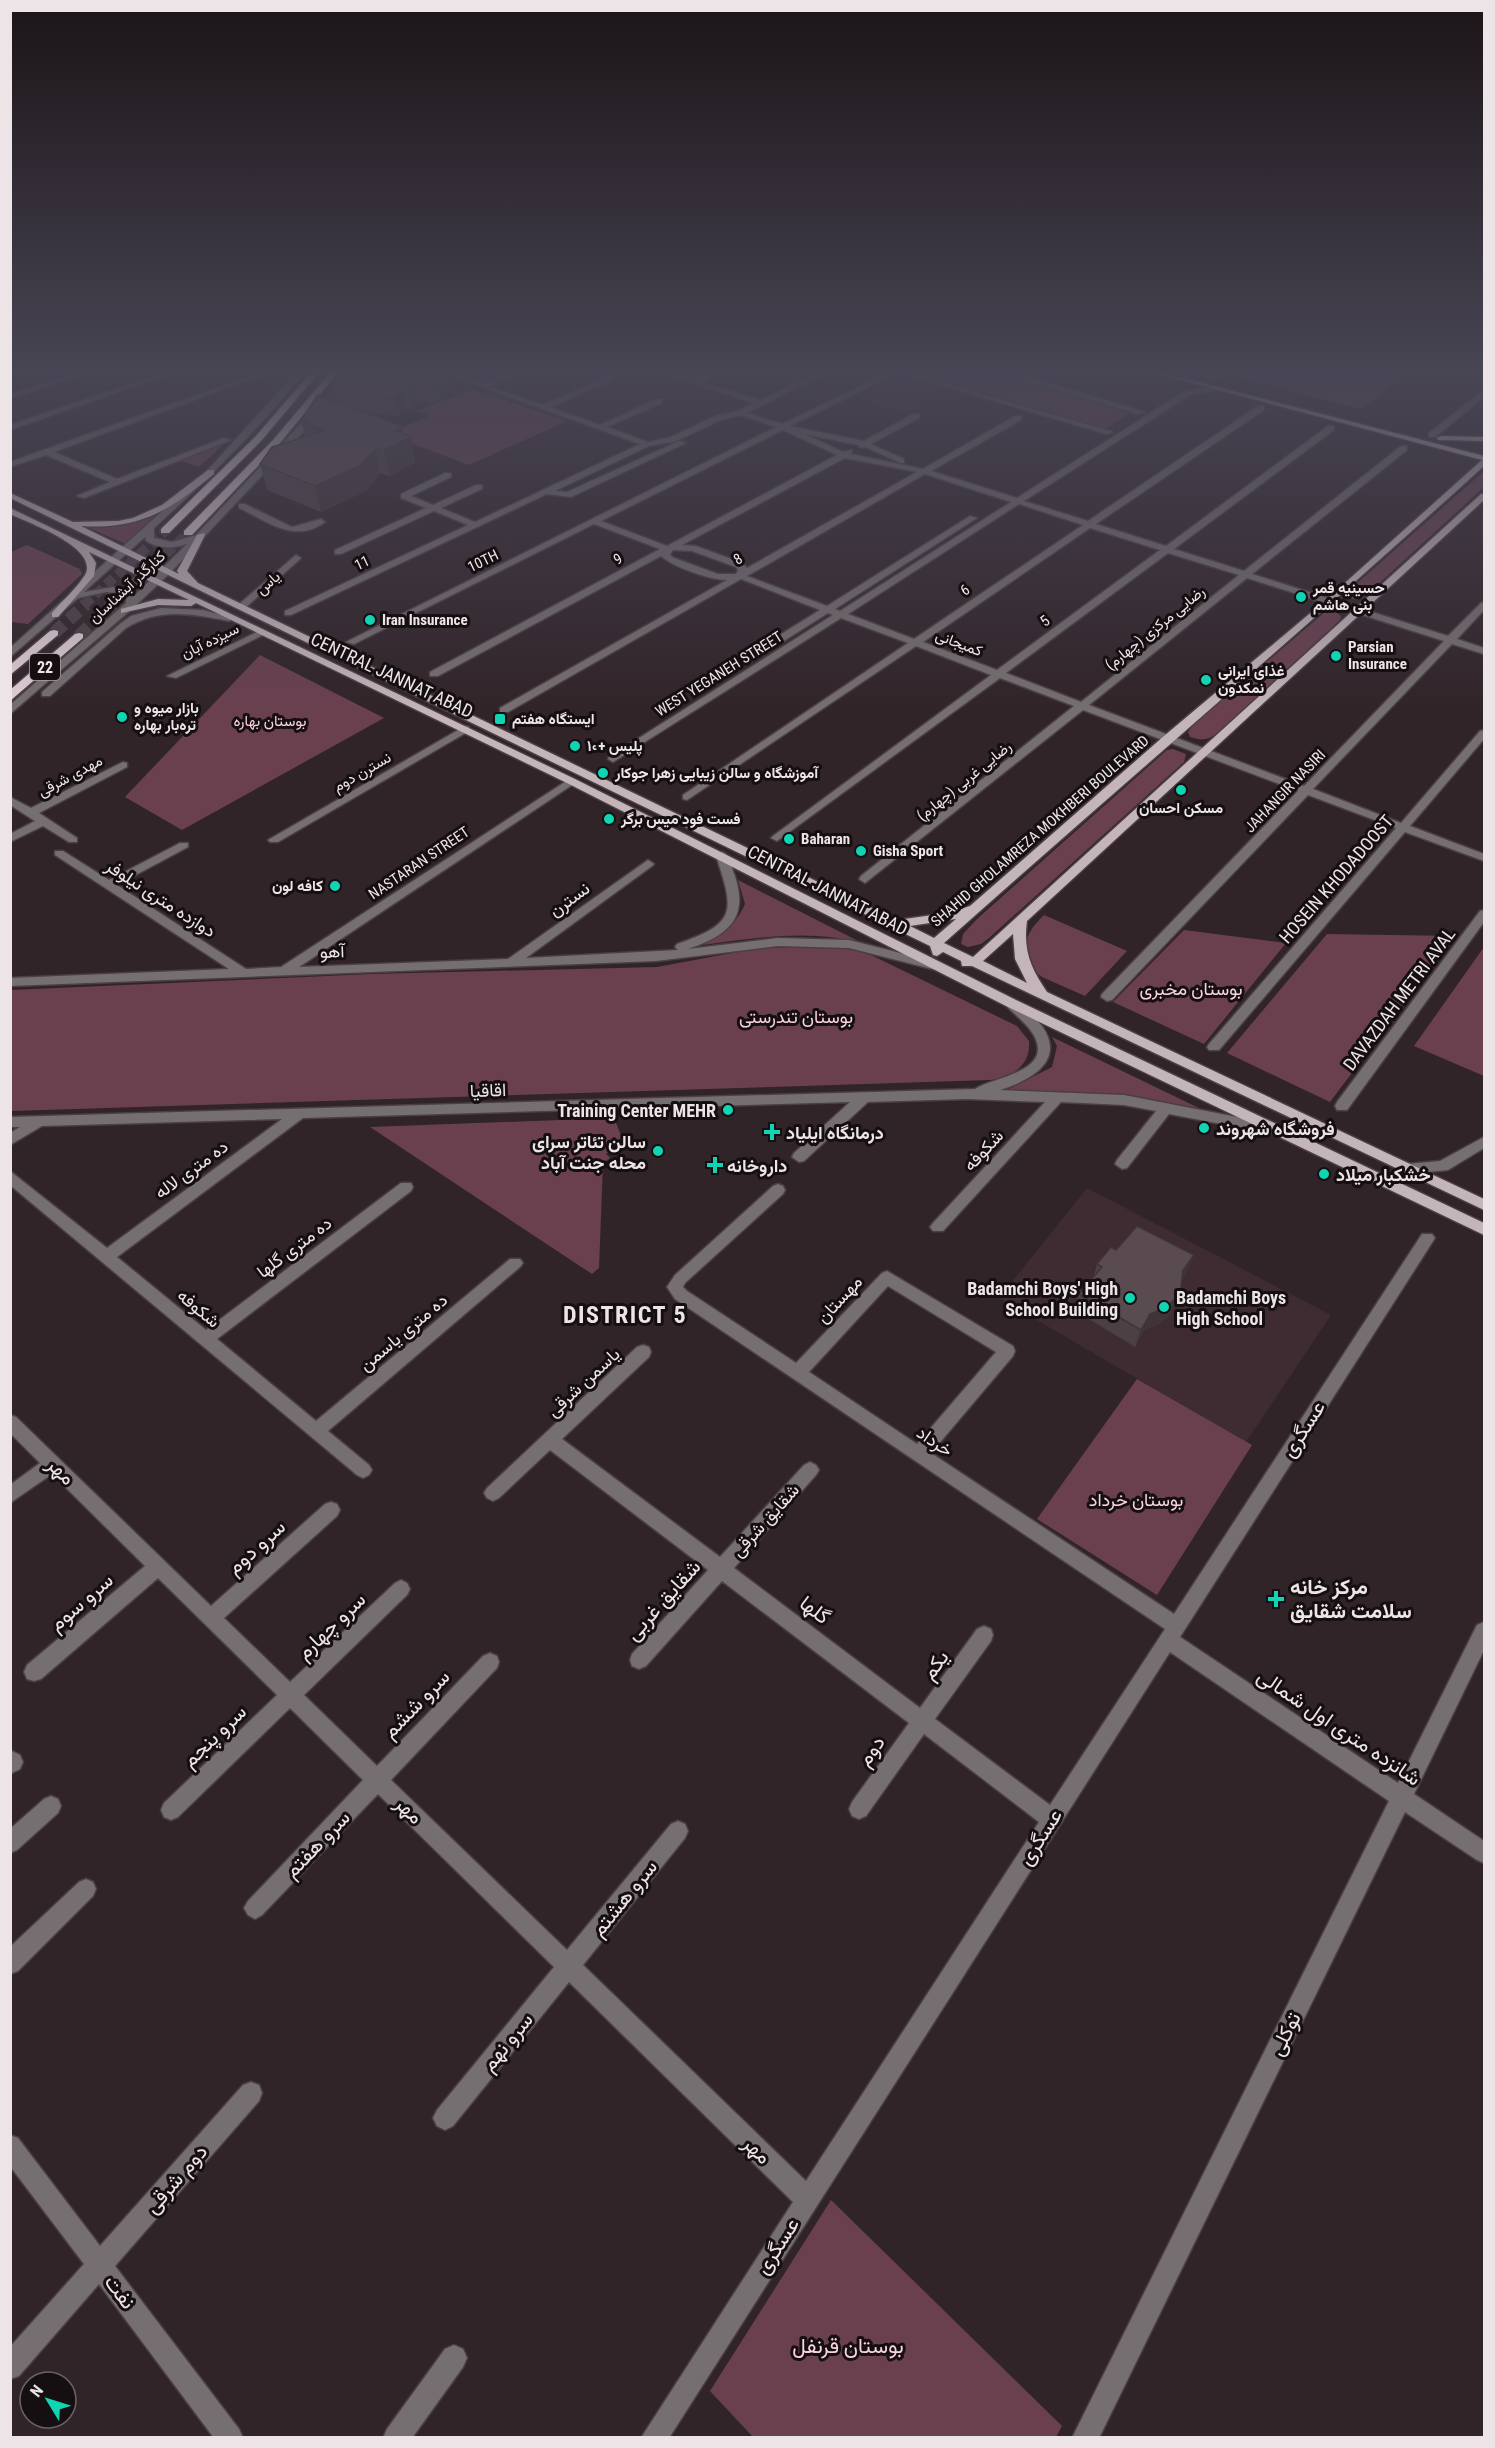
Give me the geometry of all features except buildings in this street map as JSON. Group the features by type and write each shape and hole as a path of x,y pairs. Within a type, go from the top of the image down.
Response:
{"highway":[{"path":"165,531 212,484"},
{"path":"188,533 235,484"},
{"name":"22","path":"10,672 54,633"},
{"name":"22","path":"10,697 79,636"}],"main road":[{"path":"67,522 105,525 144,519 163,511 196,484"},
{"name":"SHAHID GHOLAMREZA MOKHBERI BOULEVARD","path":"939,966 936,943 1168,738 1330,602 1446,484"},
{"name":"CENTRAL JANNAT ABAD","path":"10,495 1042,995 1485,1205"},
{"path":"939,966 975,962 1485,496"},
{"path":"13,512 29,511 34,506"},
{"path":"13,512 63,536 86,554 92,562 93,569 89,576 55,615"},
{"path":"203,533 186,560 182,571 184,575 218,596"},
{"name":"CENTRAL JANNAT ABAD","path":"63,536 571,781 1011,1003 1485,1229"},
{"path":"127,609 172,601 202,604"},
{"path":"345,673 361,665"},
{"path":"896,924 949,917 975,909"},
{"path":"1020,919 1017,939 1022,966 1042,995"}],"street":[{"path":"81,496 111,484"},
{"path":"10,654 198,484"},
{"name":"کنارگذر آبشناسان","path":"10,711 156,582 248,484"},
{"path":"186,560 261,484"},
{"path":"429,484 404,496 475,525"},
{"name":"11","path":"288,612 563,484"},
{"name":"11","path":"547,492 561,495 591,484"},
{"name":"10TH","path":"351,642 668,484"},
{"name":"9","path":"434,674 789,484"},
{"name":"8","path":"504,710 900,484"},
{"path":"964,484 1485,651"},
{"name":"WEST YEGANEH STREET","path":"745,661 1027,484"},
{"name":"WEST YEGANEH STREET","path":"613,759 1046,484"},
{"name":"6","path":"687,796 1148,484"},
{"name":"5","path":"777,838 1255,484"},
{"name":"رضایی مرکزی (چهارم)","path":"1082,706 1359,484"},
{"path":"338,552 479,487"},
{"path":"242,506 291,530 302,529 321,522"},
{"path":"594,521 668,549 688,546 735,563 742,567 740,576 723,578 702,572 668,559 665,554 668,549"},
{"path":"150,529 149,539 154,543 168,546 188,542 203,533"},
{"name":"یاس","path":"241,607 296,558"},
{"name":"کمیجانی","path":"740,576 1485,858"},
{"path":"73,599 93,592 115,589 131,596 127,609"},
{"name":"JAHANGIR NASIRI","path":"1107,997 1485,605"},
{"path":"10,722 42,698 131,620 148,614 170,611 229,618"},
{"name":"سیزده آبان","path":"172,676 262,633"},
{"name":"رضایی غربی (چهارم)","path":"865,879 1082,706"},
{"name":"نسترن دوم","path":"274,840 465,729"},
{"name":"HOSEIN KHODADOOST","path":"1214,1047 1485,733"},
{"name":"مهدی شرقی","path":"31,813 123,765"},
{"name":"NASTARAN STREET","path":"284,971 571,781"},
{"path":"10,800 73,840"},
{"path":"10,839 44,821"},
{"path":"109,885 184,845"},
{"name":"دوازده متری نیلوفر","path":"58,853 244,973"},
{"path":"656,957 704,939 731,916 735,900 722,856"},
{"name":"نسترن","path":"512,962 648,864"},
{"name":"DAVAZDAH METRI AVAL","path":"1342,1106 1485,914"},
{"path":"656,957 757,944 825,942 849,944 939,966"},
{"name":"آهو","path":"10,982 656,957"},
{"path":"967,1094 1016,1080 1032,1069 1041,1056 1044,1046 1041,1037 1034,1025 1011,1003"},
{"path":"967,1094 1124,1100 1280,1130"},
{"name":"اقاقیا","path":"10,1122 967,1094"},
{"path":"799,1157 865,1097"},
{"name":"شکوفه","path":"938,1227 1056,1099"},
{"path":"1122,1164 1167,1107"},
{"name":"ده متری لاله","path":"106,1256 299,1114"},
{"path":"10,1140 39,1121"},
{"path":"1407,1169 1443,1166 1485,1142"},
{"path":"1470,1152 1485,1159"},
{"name":"شکوفه","path":"10,1176 363,1470"},
{"name":"ده متری گلها","path":"206,1339 406,1187"},
{"name":"خرداد","path":"778,1190 680,1279 675,1287 681,1295 919,1454 1172,1633"},
{"name":"عسگری","path":"654,2438 1427,1238"},
{"name":"ده متری یاسمن","path":"316,1431 515,1263"},
{"name":"مهستان","path":"798,1372 887,1277 1007,1351 919,1454"},
{"name":"یاسمن شرقی","path":"493,1493 643,1352"},
{"name":"مهر","path":"10,1422 807,2199"},
{"name":"گلها","path":"550,1440 1052,1819"},
{"path":"10,1495 53,1463"},
{"name":"شقایق شرقی","path":"721,1569 810,1470"},
{"name":"سرو دوم","path":"211,1618 331,1510"},
{"name":"سرو سوم","path":"34,1672 158,1566"},
{"name":"شقایق غربی","path":"639,1660 721,1569"},
{"name":"سرو چهارم","path":"291,1695 401,1589"},
{"name":"توکلی","path":"1085,2438 1485,1631"},
{"name":"شانزده متری اول شمالی","path":"1172,1633 1402,1798 1485,1853"},
{"name":"یکم","path":"922,1721 984,1635"},
{"name":"سرو ششم","path":"378,1780 490,1662"},
{"name":"سرو پنجم","path":"171,1810 291,1695"},
{"name":"دوم","path":"859,1809 922,1721"},
{"name":"سرو هفتم","path":"255,1908 378,1780"},
{"path":"10,1843 51,1806"},
{"name":"سرو هشتم","path":"569,1966 678,1831"},
{"path":"10,1963 86,1889"},
{"name":"سرو نهم","path":"445,2118 569,1966"},
{"name":"دوم شرقی","path":"10,2367 251,2093"},
{"name":"نفت","path":"10,2146 230,2438"},
{"path":"396,2438 454,2358"}],"shaded area":[{"name":"Badamchi Boys High School","path":"1087,1188 1331,1315 1246,1442 999,1298"}],"green space":[{"path":"1469,484 1484,484 1484,487 1363,598 1356,600 1349,598 1347,592"},
{"path":"162,513 128,545 87,527 137,522"},
{"path":"27,545 80,569 82,574 28,624 11,622 11,552"},
{"path":"1325,612 1337,613 1341,616 1340,620 1218,733 1205,739 1190,737 1188,732 1193,725"},
{"name":"بوستان بهاره","path":"260,655 384,718 182,830 125,797"},
{"path":"1173,749 1186,754 1184,762 989,938 981,944 968,947 961,944 963,934 977,919 1167,750"},
{"path":"738,880 868,946 848,940 807,935 765,937 702,945 727,928 737,918 745,904"},
{"path":"1044,915 1127,951 1085,996 1042,977 1029,968 1027,951 1029,934"},
{"name":"بوستان مخبری","path":"1184,930 1286,943 1204,1044 1113,1002"},
{"path":"1327,934 1455,936 1330,1102 1227,1053"},
{"path":"1484,947 1484,1076 1414,1046"},
{"name":"بوستان تندرستی","path":"759,948 848,948 871,955 1017,1026 1029,1041 1027,1057 1013,1073 990,1080 11,1111 11,990 372,974 657,967"},
{"path":"1052,1037 1207,1112 1156,1101 1105,1094 1001,1093 1052,1067 1057,1046"},
{"path":"614,1118 623,1140 606,1154 610,1158 603,1163 599,1268 592,1274 370,1127"},
{"name":"بوستان خرداد","path":"1137,1379 1252,1445 1157,1595 1037,1519"},
{"name":"بوستان قرنفل","path":"831,2200 1062,2426 1056,2437 753,2437 710,2391"}],"tunnel":[{"path":"84,605 165,531"},
{"path":"111,605 188,533"},
{"path":"54,633 86,604"},
{"path":"79,636 113,604"}],"place":[{"name":"حسینیه قمر بنی هاشم","path":"1301,597"},
{"name":"Iran Insurance","path":"370,620"},
{"name":"Parsian Insurance","path":"1336,656"},
{"name":"غذای ایرانی نمکدون","path":"1206,680"},
{"name":"بازار میوه و تره‌بار بهاره","path":"122,717"},
{"name":"ایستگاه هفتم","path":"500,719"},
{"name":"پلیس +۱۰","path":"575,746"},
{"name":"آموزشگاه و سالن زیبایی زهرا جوکار","path":"603,773"},
{"name":"مسکن احسان","path":"1181,790"},
{"name":"فست فود میس برگر","path":"609,819"},
{"name":"Baharan","path":"789,839"},
{"name":"Gisha Sport","path":"861,851"},
{"name":"کافه لون","path":"335,886"},
{"name":"Training Center MEHR","path":"728,1110"},
{"name":"فروشگاه شهروند","path":"1204,1128"},
{"name":"درمانگاه ایلیاد","path":"772,1132"},
{"name":"سالن تئاتر سرای محله جنت آباد","path":"658,1151"},
{"name":"داروخانه","path":"715,1165"},
{"name":"خشکبار میلاد","path":"1324,1174"},
{"name":"Badamchi Boys' High School Building","path":"1130,1298"},
{"name":"Badamchi Boys High School","path":"1164,1307"},
{"name":"مرکز خانه سلامت شقایق","path":"1276,1599"}],"district":[{"name":"DISTRICT 5","path":"625,1315"}]}
